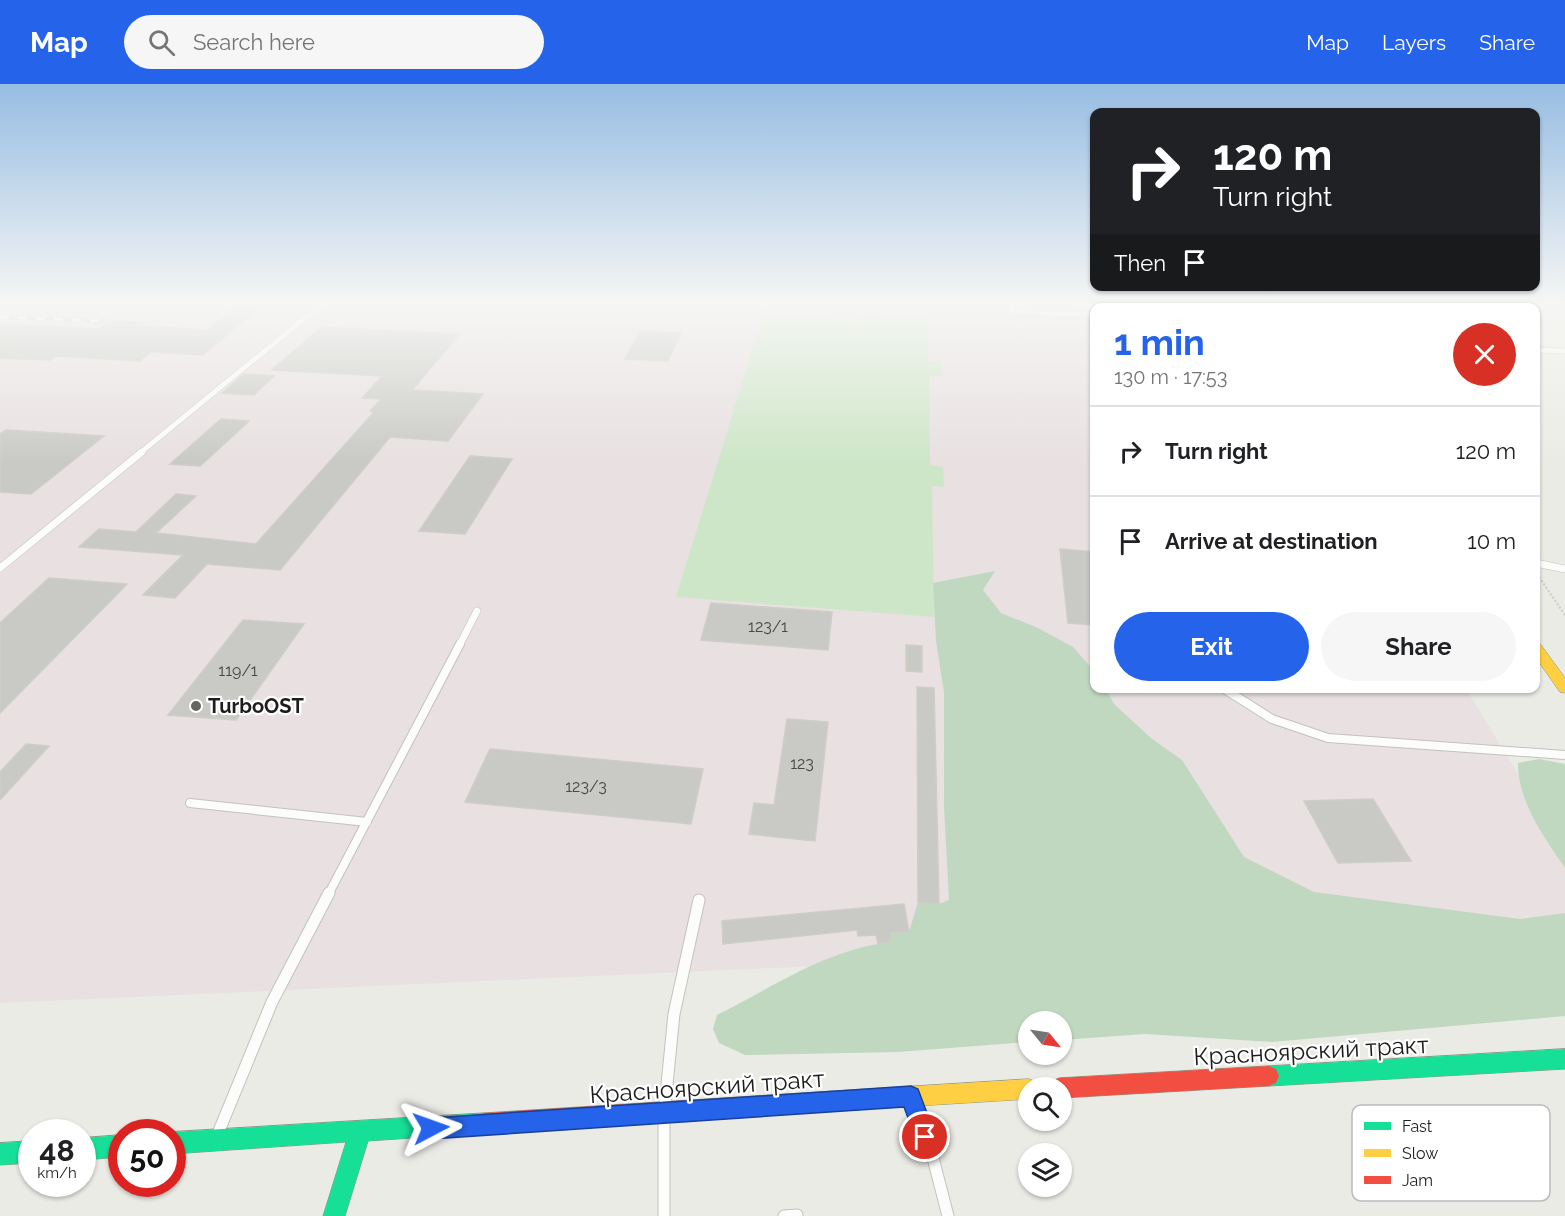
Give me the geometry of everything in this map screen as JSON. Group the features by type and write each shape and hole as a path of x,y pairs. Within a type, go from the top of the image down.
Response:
{"main road":[{"path":"1540,652 1559,673 1565,688"},
{"name":"Красноярский тракт","path":"1072,1087 1565,1059"},
{"name":"Красноярский тракт","path":"186,1142 360,1134 1018,1090"},
{"path":"334,1216 360,1134"},
{"path":"0,1154 18,1153"}],"lane":[{"path":"0,568 258,357"},
{"path":"1540,564 1565,569"},
{"path":"215,1141 272,1002 477,610"},
{"path":"1230,693 1256,713 1294,730 1328,738 1565,755"},
{"path":"190,803 367,822"},
{"path":"664,1216 664,1112 674,1014 699,900"},
{"path":"911,1096 933,1158 948,1216"},
{"path":"784,1216 797,1215"}],"path":[{"path":"1540,579 1565,615"}],"shaded area":[{"path":"0,357 1090,357 1090,693 1468,693 1565,850 1565,932 0,1003"}],"green space":[{"path":"750,357 928,357 928,361 941,362 942,376 929,376 930,465 943,467 944,487 932,486 934,617 676,597"},
{"path":"995,571 983,590 1001,613 1038,628 1073,647 1090,666 1090,693 1108,693 1114,704 1152,739 1182,760 1244,857 1314,892 1520,919 1565,913 1565,1016 1272,1042 1145,1034 1072,1039 1072,1011 1018,1011 1018,1043 898,1052 745,1055 719,1043 713,1029 717,1015 823,961 845,952 891,942 890,933 909,932 918,902 939,904 949,900 944,806 944,692 936,641 933,583"},
{"path":"1539,759 1565,764 1565,868 1534,818 1522,792 1518,763"}],"building":[{"path":"0,357 55,357 50,360"},
{"path":"70,357 145,357 140,361"},
{"path":"287,357 440,357 412,390 483,394 448,441 390,437 280,570 207,564 175,598 143,595 183,555 79,547 99,529 136,532 176,494 196,496 156,533 256,544 374,412 370,411 381,399 362,398 382,376 272,370"},
{"path":"626,357 670,357 668,361 625,359"},
{"path":"244,374 274,376 254,395 222,393"},
{"path":"221,419 249,421 200,466 170,464"},
{"path":"6,430 104,436 31,494 0,492 0,434"},
{"path":"470,456 512,459 465,534 419,531"},
{"path":"1060,549 1090,552 1090,625 1068,623"},
{"path":"49,578 127,584 0,713 0,623"},
{"path":"711,603 832,612 828,650 701,640"},
{"path":"243,620 304,624 236,720 168,715"},
{"path":"906,645 922,646 922,672 906,671"},
{"path":"917,687 934,688 939,904 918,902"},
{"path":"787,719 828,722 815,841 749,834 754,803 774,805"},
{"path":"26,744 49,746 0,800 0,772"},
{"path":"490,749 703,769 691,824 465,802"},
{"path":"1373,799 1411,861 1338,863 1304,801"},
{"path":"904,904 909,932 890,933 891,942 878,944 876,935 858,936 857,930 723,944 722,921"}],"traffic: fast":[{"path":"1269,1076 1565,1059"},
{"path":"186,1142 485,1123"},
{"path":"334,1216 360,1133"},
{"path":"96,1148 108,1147"},
{"path":"0,1154 18,1153"}],"traffic: slow":[{"path":"1540,654 1565,688"},
{"path":"836,1101 1018,1090"}],"traffic: jam":[{"path":"1072,1087 1269,1076"},
{"path":"485,1123 836,1101"}],"place":[{"name":"TurboOST","path":"196,706"}],"route":[{"path":"431,1128 911,1096 925,1137"}]}
